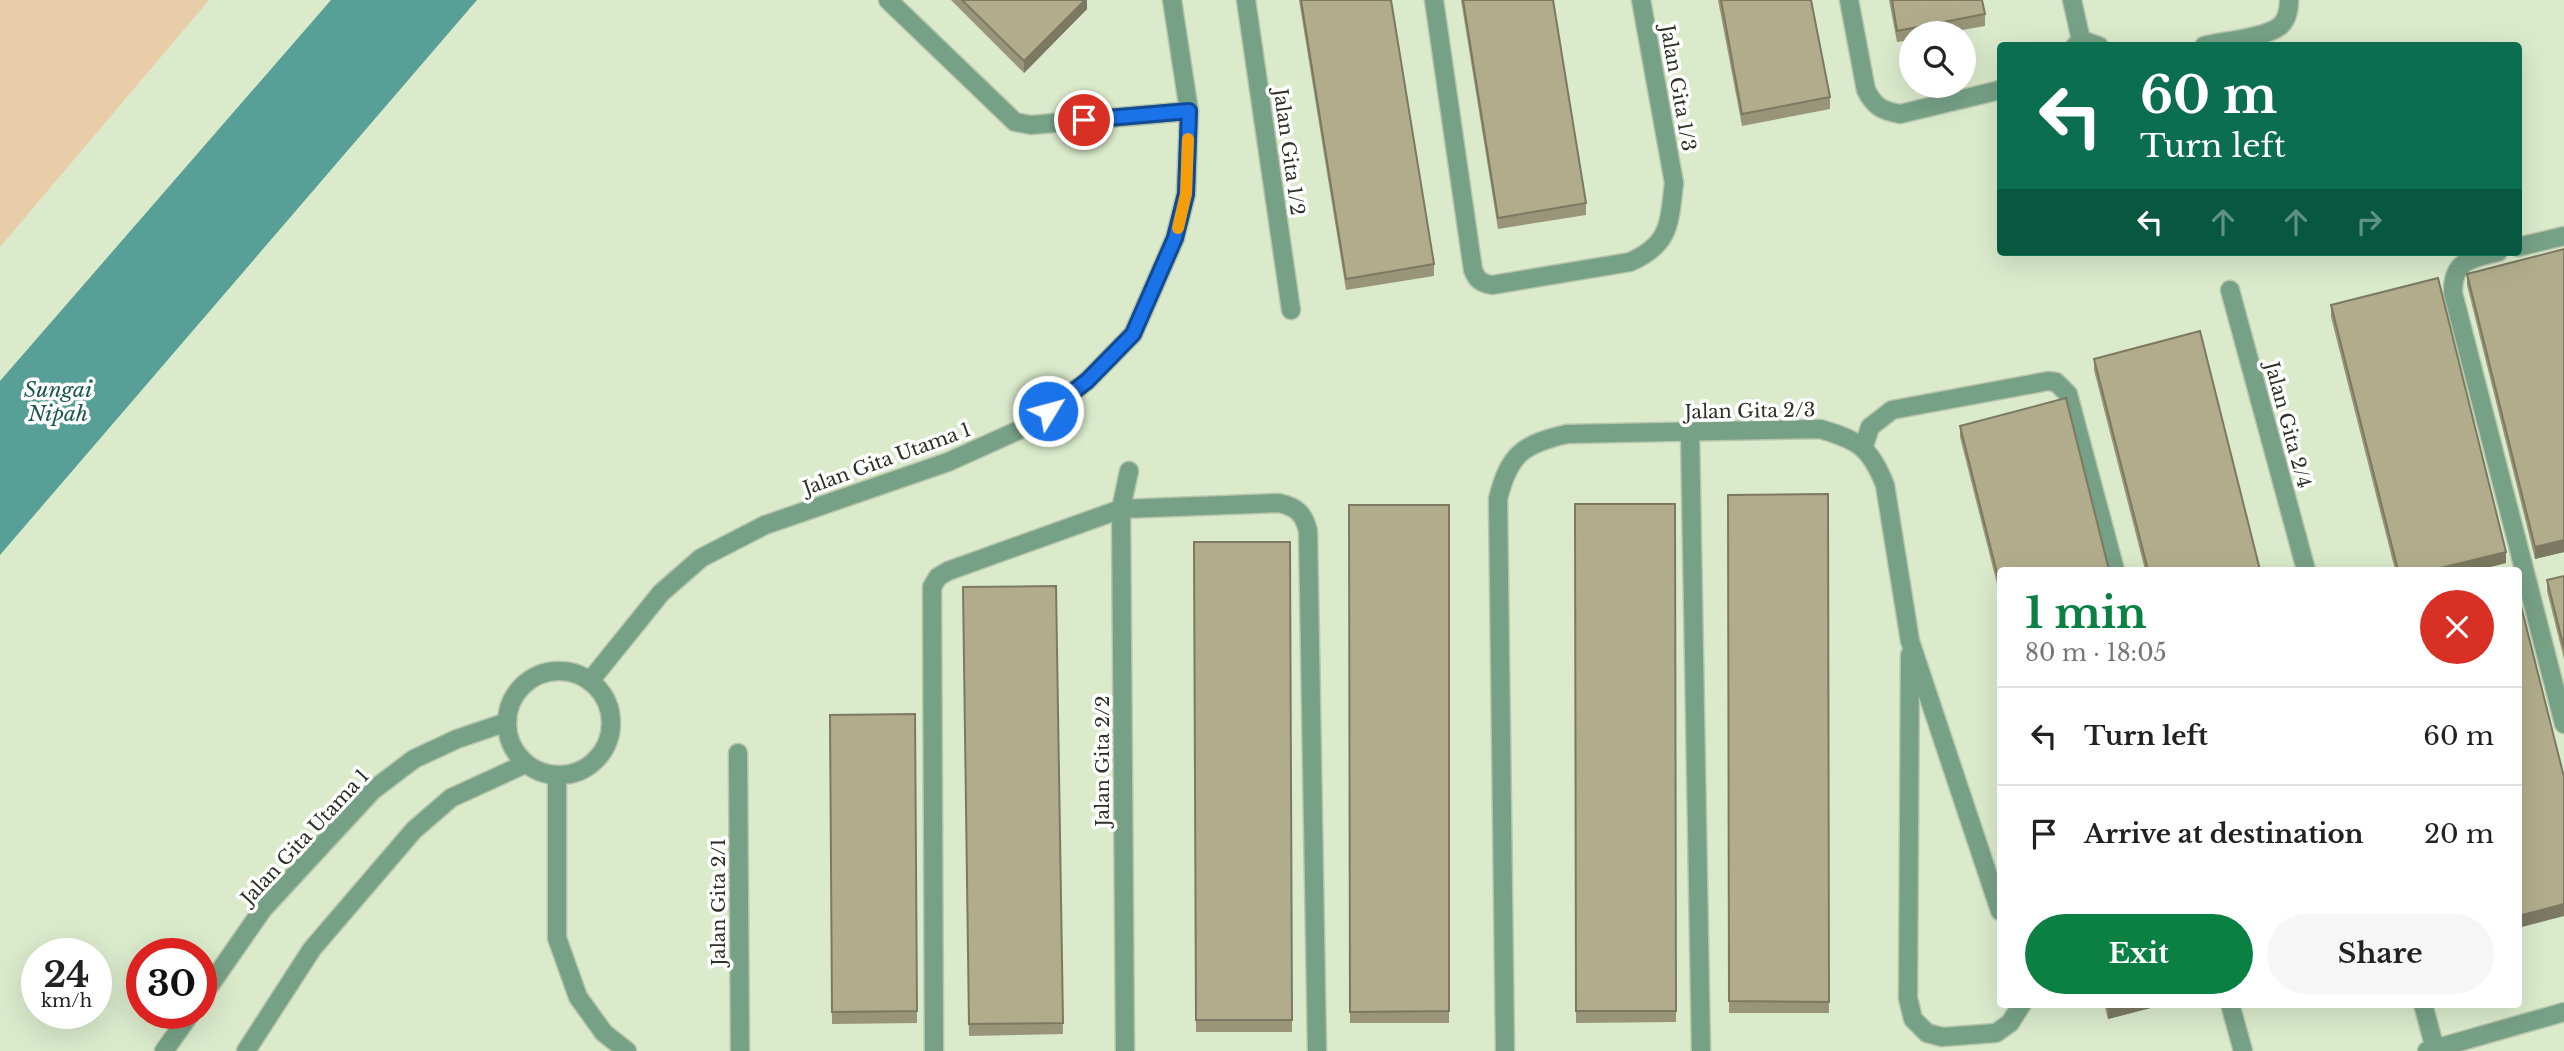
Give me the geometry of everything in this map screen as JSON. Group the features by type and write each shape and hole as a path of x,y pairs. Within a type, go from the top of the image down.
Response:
{"street":[{"path":"888,0 1015,122 1031,125 1189,111"},
{"name":"Jalan Gita Utama 1","path":"590,681 661,593 701,558 765,525 948,463 1028,426 1087,381 1133,334 1175,238 1186,194 1189,111 1172,0"},
{"name":"Jalan Gita 1/2","path":"1246,0 1291,310"},
{"name":"Jalan Gita 1/3","path":"1434,0 1471,257 1476,278 1483,284 1492,285 1630,262 1646,255 1660,243 1670,219 1674,183 1641,0"},
{"path":"1849,0 1867,90 1873,104 1885,112 1900,114 1997,91"},
{"path":"2072,0 2084,42"},
{"path":"2222,42 2268,32 2281,25 2289,12 2289,0"},
{"path":"2522,246 2564,236"},
{"path":"2482,256 2464,263 2456,272 2453,293 2564,724"},
{"name":"Jalan Gita 2/4","path":"2230,290 2305,567"},
{"path":"1997,902 1910,641 1885,485 1877,464 1864,446 1870,426 1892,410 2048,381 2056,382 2068,394 2114,567"},
{"name":"Jalan Gita 2/3","path":"1505,1051 1498,499 1504,473 1519,453 1539,441 1567,434 1820,429 1864,446"},
{"path":"1690,432 1701,1051"},
{"name":"Jalan Gita 2/2","path":"1125,1051 1121,509 1129,471"},
{"path":"934,1051 930,598 938,577 948,571 1121,509 1279,503 1290,505 1299,511 1306,520 1308,531 1317,1051"},
{"path":"1910,641 1908,998 1913,1019 1927,1033 1941,1037 1996,1033 2010,1023 2019,1008"},
{"path":"560,670 576,673 590,681 601,693 611,724 608,740 600,755 589,766 574,773 558,775 541,772 526,764 512,746 507,722 510,706 517,692 529,680 560,670"},
{"name":"Jalan Gita Utama 1","path":"217,975 263,909 373,790 414,759 457,739 507,722"},
{"name":"Jalan Gita 2/1","path":"738,753 740,1051"},
{"path":"246,1051 312,949 414,830 451,798 526,764"},
{"path":"558,775 556,938 578,997 604,1033 627,1051"},
{"path":"2231,1008 2243,1051"},
{"path":"2424,1008 2431,1050 2564,1012"},
{"path":"164,1051 180,1029"}],"shaded area":[{"path":"0,0 209,0 0,247"}],"water":[{"name":"Sungai Nipah","path":"331,0 477,0 0,555 0,381"}],"building":[{"path":"962,0 1085,0 1024,61"},
{"path":"1301,0 1391,0 1434,264 1346,279"},
{"path":"1463,0 1553,0 1586,203 1498,218"},
{"path":"1721,0 1811,0 1830,97 1742,114"},
{"path":"1892,0 1982,0 1985,14 1949,21 1899,21 1897,31"},
{"path":"2564,249 2564,540 2535,547 2467,274"},
{"path":"2438,278 2506,552 2444,567 2397,567 2331,305"},
{"path":"2200,331 2259,567 2147,567 2094,359"},
{"path":"2066,398 2108,567 1997,567 1997,573 1960,426"},
{"path":"1828,494 1829,1002 1729,1001 1728,495"},
{"path":"1575,504 1675,504 1676,1011 1576,1011"},
{"path":"1349,505 1449,505 1449,1011 1350,1012"},
{"path":"1194,542 1290,542 1292,1020 1196,1020"},
{"path":"2564,576 2564,648 2547,580"},
{"path":"1056,586 1063,1023 969,1024 963,587"},
{"path":"2522,610 2564,777 2564,904 2522,915"},
{"path":"915,714 917,1011 832,1012 830,715"}],"slow traffic":[{"path":"1178,228 1186,194 1188,139"}],"route":[{"path":"1048,411 1087,381 1133,334 1175,238 1186,194 1189,111 1084,120"}]}
